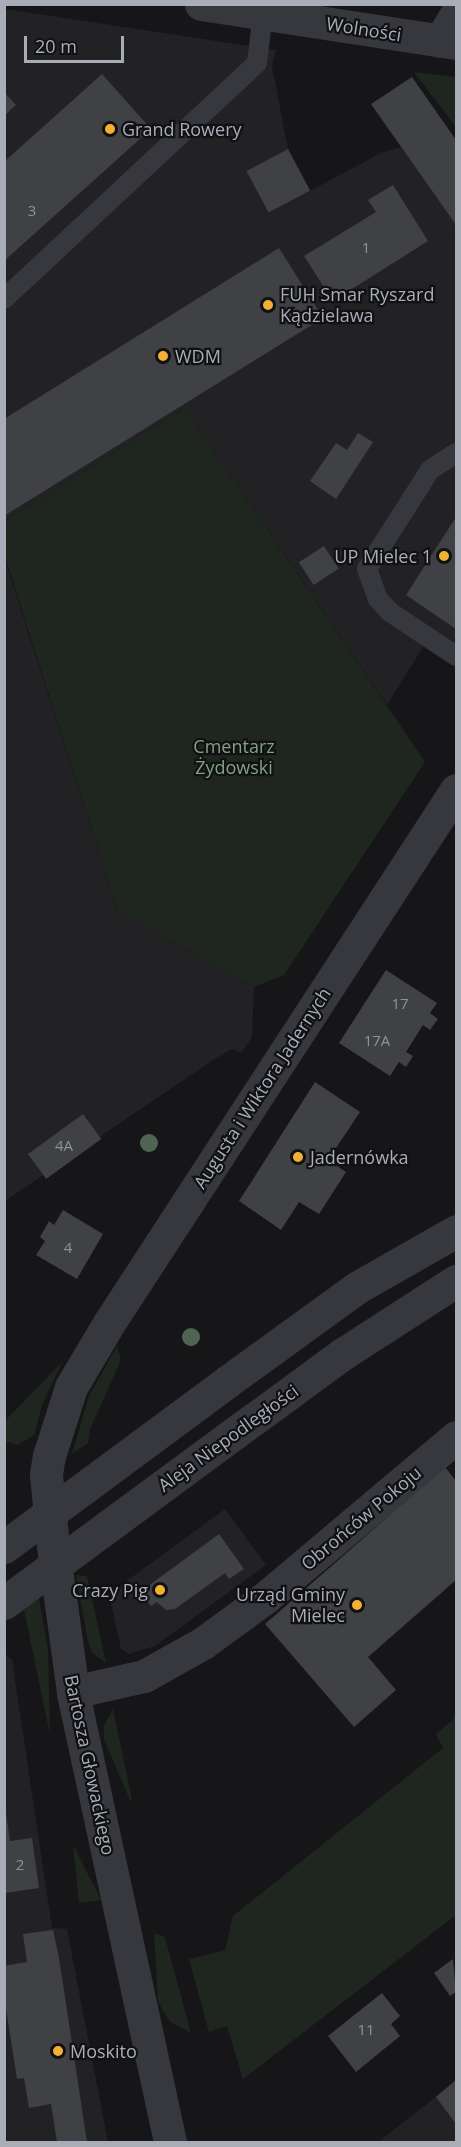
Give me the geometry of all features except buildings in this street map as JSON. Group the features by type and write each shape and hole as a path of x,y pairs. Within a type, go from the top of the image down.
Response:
{"street":[{"name":"Wolności","path":"201,4 263,14 451,33"},
{"name":"Augusta i Wiktora Jadernych","path":"70,1387 456,790"},
{"path":"4,1546 358,1287 456,1231"},
{"name":"Aleja Niepodległości","path":"4,1603 341,1355 456,1281"},
{"name":"Bartosza Głowackiego","path":"70,1387 46,1474 73,1692 170,2142"},
{"name":"Obrońców Pokoju","path":"73,1692 144,1676 203,1643 266,1597 456,1437"}],"lane":[{"path":"4,299 257,63 263,14"},
{"path":"456,453 430,470 367,569 378,599 390,612 456,656"}],"shaded area":[{"path":"5,9 276,50 272,66 288,149 310,191 381,153 401,147 456,225 456,234 442,243 456,235 456,667 424,645 387,705 185,408 5,521"},
{"path":"4,557 118,912 254,987 252,1037 241,1053 232,1049 213,1060 5,1201"},
{"path":"225,1509 266,1565 155,1646 129,1654 121,1649 109,1594"},
{"path":"4,1653 12,1660 52,1928 67,1929 108,2142 5,2142"},
{"path":"456,2079 456,2142 378,2142 432,2100"}],"green space":[{"path":"414,72 456,77 456,127"},
{"name":"Cmentarz Żydowski","path":"185,408 425,762 284,975 254,987 118,912 5,557 5,521"},
{"path":"117,1346 121,1360 90,1429 88,1443 72,1454 89,1396"},
{"path":"62,1362 42,1405 34,1435 18,1445 5,1441 5,1421"},
{"path":"76,1575 87,1576 106,1663 92,1653 88,1642"},
{"path":"38,1593 48,1649 50,1735 23,1605"},
{"path":"113,1709 132,1800 130,1800 104,1740 104,1726"},
{"path":"456,1717 456,1915 243,2079 227,2026 209,2032 189,1959 225,1950 233,1916 443,1748 436,1734"},
{"path":"73,1845 101,1900 79,1903"},
{"path":"154,1933 165,1937 191,2033 170,2022 158,2002"}],"place":[{"name":"Grand Rowery","path":"110,129"},
{"name":"FUH Smar Ryszard Kądzielawa","path":"268,305"},
{"name":"WDM","path":"163,356"},
{"name":"UP Mielec 1","path":"444,556"},
{"name":"Jadernówka","path":"298,1157"},
{"name":"Crazy Pig","path":"160,1590"},
{"name":"Urząd Gminy Mielec","path":"357,1605"},
{"name":"Moskito","path":"58,2051"}]}
